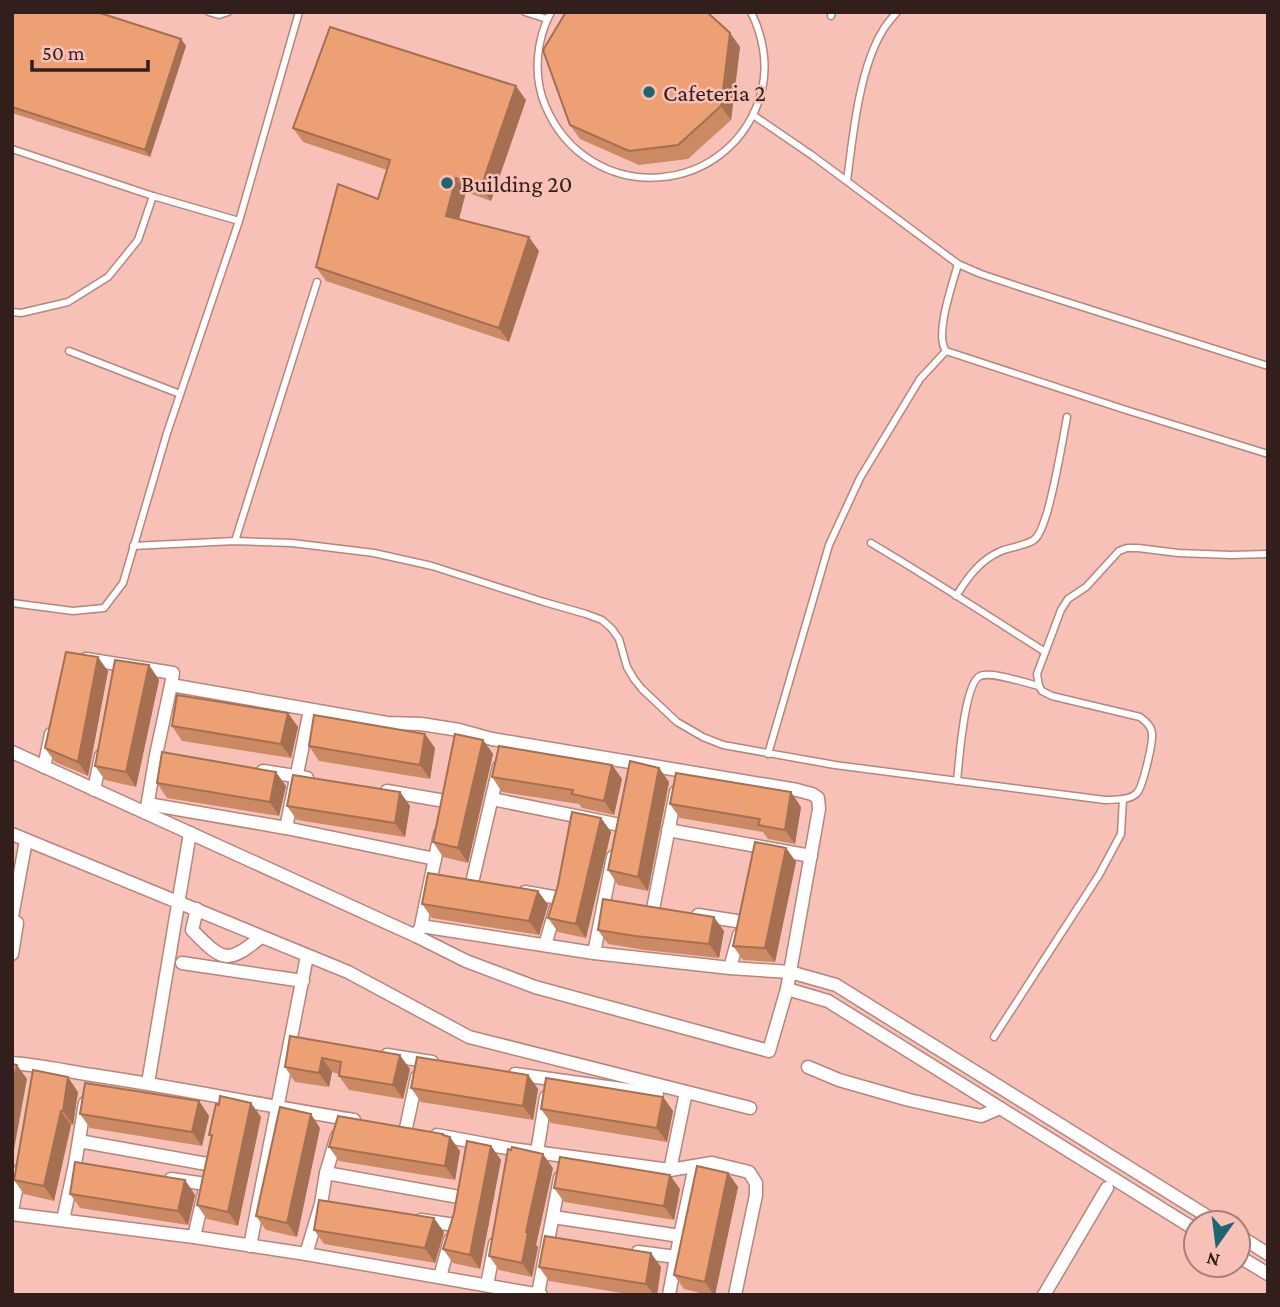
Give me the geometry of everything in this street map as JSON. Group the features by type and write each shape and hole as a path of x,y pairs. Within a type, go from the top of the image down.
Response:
{"street":[{"path":"80,658 116,670 173,673 162,756 147,809"},
{"path":"12,752 94,790 147,809 190,833 419,931 466,961 535,987 769,1051 787,989 819,809 818,799 812,794 680,771 633,769 505,741 458,736 421,724 387,723 171,685"},
{"path":"286,828 310,710"},
{"path":"44,767 54,718"},
{"path":"94,790 104,739"},
{"path":"445,878 478,884 505,741"},
{"path":"245,768 322,780"},
{"path":"653,909 680,771"},
{"path":"372,789 444,807 435,859 445,878"},
{"path":"492,799 619,831 610,902 594,953"},
{"path":"147,809 286,828 435,859"},
{"path":"668,830 757,852 811,856"},
{"path":"148,1083 190,833"},
{"path":"12,834 348,972 469,1037 750,1108"},
{"path":"12,954 17,923 12,918 26,841"},
{"path":"419,931 445,878"},
{"path":"509,889 560,892 545,945"},
{"path":"197,909 192,930 216,954 227,957 244,951 261,937"},
{"path":"691,914 744,915 730,968"},
{"path":"419,931 594,953 790,972 836,985 1195,1209"},
{"path":"250,1246 277,1108 297,1042 307,956"},
{"path":"182,963 303,981"},
{"path":"787,989 828,1001 1182,1221"},
{"path":"368,1052 446,1064"},
{"path":"421,1060 399,1127 470,1147 512,1149 670,1170 712,1163 749,1172 756,1183 755,1195 736,1295"},
{"path":"12,1063 37,1072 90,1074 368,1122"},
{"path":"808,1067 839,1080 921,1103 981,1116 1000,1108"},
{"path":"498,1072 657,1094"},
{"path":"63,1220 82,1165 79,1142 90,1074"},
{"path":"537,1152 549,1079"},
{"path":"978,1094 986,1079"},
{"path":"670,1170 686,1092"},
{"path":"219,1111 222,1097"},
{"path":"306,1254 327,1206 326,1173 342,1118"},
{"path":"79,1142 207,1164"},
{"path":"510,1163 512,1149"},
{"path":"194,1237 206,1184 210,1150"},
{"path":"22,1158 12,1213 306,1254 540,1295 556,1240 553,1217 564,1156"},
{"path":"669,1295 695,1166"},
{"path":"326,1173 458,1206"},
{"path":"153,1176 206,1184"},
{"path":"1044,1295 1107,1188"},
{"path":"415,1219 458,1206"},
{"path":"440,1277 458,1206"},
{"path":"553,1217 680,1236"},
{"path":"487,1285 497,1231"},
{"path":"1252,1244 1268,1254"},
{"path":"625,1250 676,1257"},
{"path":"1252,1264 1268,1274"}],"lane":[{"path":"209,12 219,15 228,12"},
{"path":"12,603 74,611 104,608 122,583 167,433 239,221 299,12"},
{"path":"525,12 549,16 541,35 537,68 543,100 558,130 581,154 603,167 626,176 643,178 677,176 708,163 728,148 744,130 761,92 765,68 764,51 751,12"},
{"path":"847,181 855,120 869,63 883,29 897,12"},
{"path":"753,115 958,264 1026,289 1268,366"},
{"path":"12,149 153,196 239,221"},
{"path":"12,312 21,313 68,302 108,277 138,240 153,196"},
{"path":"958,264 942,335 942,346 946,351 1268,454"},
{"path":"235,541 317,282"},
{"path":"69,351 180,394"},
{"path":"768,754 829,545 860,478 920,379 946,351"},
{"path":"956,596 978,565 998,552 1028,544 1042,529 1055,486 1067,417"},
{"path":"133,546 235,541 292,543 374,552 432,566 602,620 619,639 627,667 634,679 654,701 677,722 702,737 723,745 835,765 1105,800 1124,799 1135,795 1141,786 1152,733 1147,722 1140,717 1052,696 1038,686 1037,674 1061,610 1068,599 1086,587 1119,551 1127,548 1178,553 1268,554"},
{"path":"871,543 1045,652"},
{"path":"957,781 966,709 974,681 980,676 991,675 1038,686"},
{"path":"994,1037 1121,834 1124,799"}],"building":[{"path":"12,12 97,12 181,39 145,150 12,107"},
{"name":"Cafeteria 2","path":"566,12 707,12 730,33 721,106 678,145 629,151 570,125 543,50"},
{"name":"Building 20","path":"330,27 516,86 481,187 456,178 446,216 529,237 499,328 316,267 338,184 378,199 390,160 293,128"},
{"path":"66,652 98,657 78,762 45,748"},
{"path":"115,660 149,665 126,772 95,766"},
{"path":"177,695 288,713 281,744 172,726"},
{"path":"314,715 425,734 420,765 309,746"},
{"path":"455,734 483,740 458,848 433,842"},
{"path":"499,746 612,765 604,801 572,794 573,790 492,777"},
{"path":"162,752 276,772 270,802 157,783"},
{"path":"630,761 659,768 638,877 608,870"},
{"path":"676,773 791,792 785,830 758,825 760,819 670,804"},
{"path":"293,775 400,792 395,823 287,806"},
{"path":"572,812 601,818 576,924 548,918 558,885"},
{"path":"755,842 786,848 765,948 733,946"},
{"path":"428,873 538,891 529,921 422,904"},
{"path":"603,899 714,917 709,944 598,930"},
{"path":"290,1036 400,1055 393,1085 339,1076 341,1062 322,1058 319,1073 285,1067"},
{"path":"417,1057 528,1075 523,1106 411,1088"},
{"path":"12,1064 17,1065 12,1089"},
{"path":"33,1070 68,1077 63,1111 44,1186 14,1180"},
{"path":"546,1078 663,1097 657,1128 541,1109"},
{"path":"85,1083 199,1101 192,1132 80,1114"},
{"path":"220,1096 251,1103 228,1212 197,1205 212,1135 209,1135"},
{"path":"280,1107 311,1114 287,1223 256,1216"},
{"path":"338,1116 450,1137 445,1166 329,1147"},
{"path":"467,1141 491,1146 470,1255 443,1249 454,1213"},
{"path":"512,1147 543,1154 522,1263 489,1256 508,1149 511,1150"},
{"path":"560,1157 670,1175 664,1206 554,1188"},
{"path":"75,1162 185,1180 178,1211 70,1194"},
{"path":"697,1166 728,1173 705,1282 674,1275"},
{"path":"319,1200 434,1218 425,1248 314,1230"},
{"path":"545,1236 651,1253 646,1284 539,1267"}],"place":[{"name":"Cafeteria 2","path":"649,92"},
{"name":"Building 20","path":"447,183"}]}
